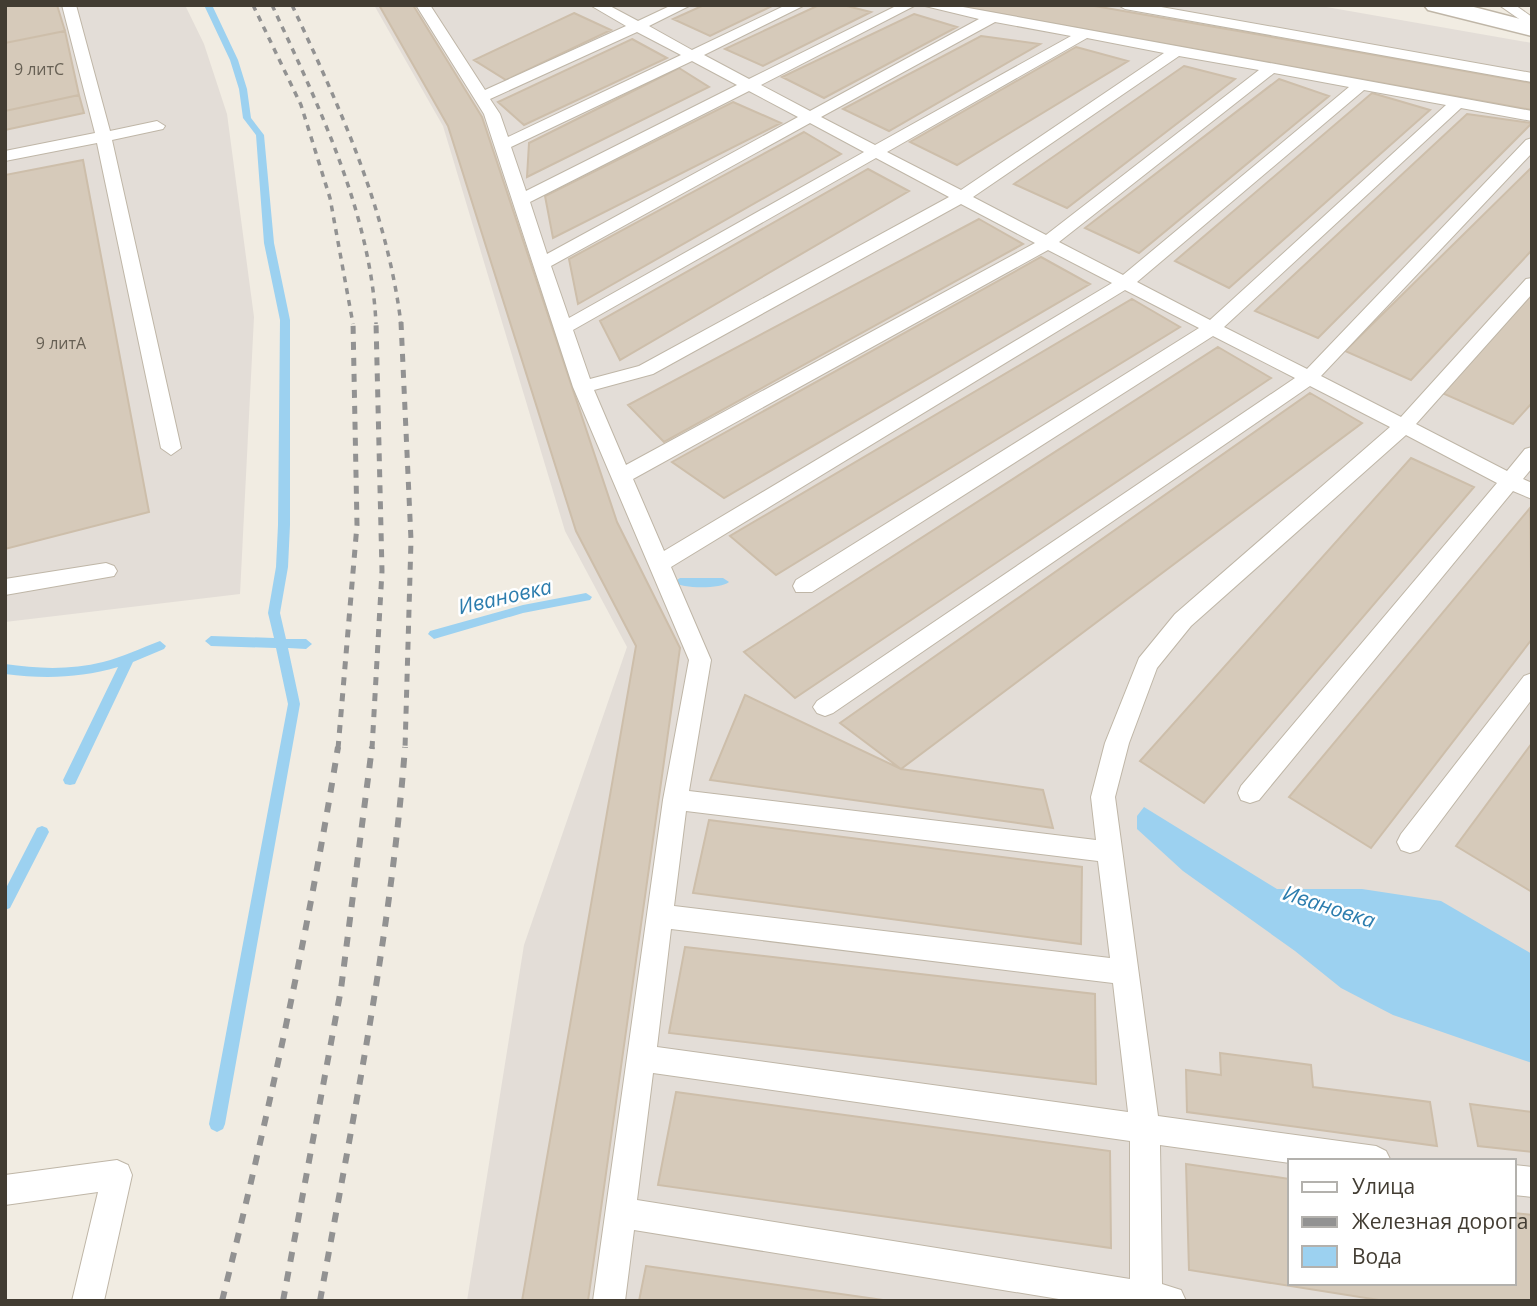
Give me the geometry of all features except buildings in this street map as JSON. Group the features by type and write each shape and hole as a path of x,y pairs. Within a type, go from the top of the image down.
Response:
{"street":[{"path":"1436,5 1532,26"}],"lane":[{"path":"69,5 104,137 171,448"},
{"path":"423,5 492,114 583,387 700,660 675,800 609,1301"},
{"path":"597,5 1047,243 1532,492"},
{"path":"482,97 684,5"},
{"path":"503,145 798,5"},
{"path":"522,199 909,5"},
{"path":"928,5 1532,116"},
{"path":"1125,5 1532,78"},
{"path":"1506,5 1532,26"},
{"path":"543,263 993,17"},
{"path":"564,328 1084,34"},
{"path":"583,387 646,370 962,197 1176,51"},
{"path":"622,476 1047,243 1271,68"},
{"path":"659,564 1125,283 1360,85"},
{"path":"804,586 1212,328 1457,103"},
{"path":"5,156 157,126"},
{"path":"825,707 1309,378 1532,143"},
{"path":"621,1213 1154,1299 1145,1129 1103,797 1116,743 1147,664 1183,620 1404,426 1532,283"},
{"path":"1250,793 1532,454"},
{"path":"5,587 106,571"},
{"path":"1410,842 1532,682"},
{"path":"675,800 1109,852"},
{"path":"660,916 1125,972"},
{"path":"641,1058 1362,1159"},
{"path":"5,1190 117,1175 88,1301"}],"shaded area":[{"path":"5,5 185,5 204,44 227,114 254,317 240,594 5,622"},
{"path":"374,5 1315,5 1532,43 1532,1301 467,1301 524,945 627,647 565,531 443,126"}],"water":[{"path":"1144,807 1277,889 1362,889 1441,901 1532,954 1532,1063 1393,1015 1341,988 1295,951 1183,871 1137,829 1137,816"}],"waterway":[{"path":"208,5 234,60 243,89 247,118 260,135 269,243 285,320 284,525 282,567 274,613 281,643"},
{"name":"Ивановка","path":"680,582 723,582"},
{"name":"Ивановка","path":"434,634 523,609 586,597"},
{"name":"Ивановка","path":"211,641 281,643"},
{"path":"217,1124 294,704 281,643"},
{"name":"Ивановка","path":"281,643 306,644"},
{"name":"Ивановка","path":"5,669 48,673 84,671 120,662 160,646"},
{"path":"70,780 128,659"},
{"path":"5,904 42,832"}],"railway":[{"path":"253,5 301,105 330,198 353,324"},
{"path":"272,5 324,120 353,201 372,283 376,324"},
{"path":"292,5 344,121 373,200 385,241 401,324"},
{"path":"338,749 357,525 353,322"},
{"path":"372,749 382,571 376,322"},
{"path":"401,322 411,540 405,749"},
{"path":"222,1301 286,1025 338,747"},
{"path":"283,1301 341,989 372,747"},
{"path":"320,1301 381,956 405,747"}]}
